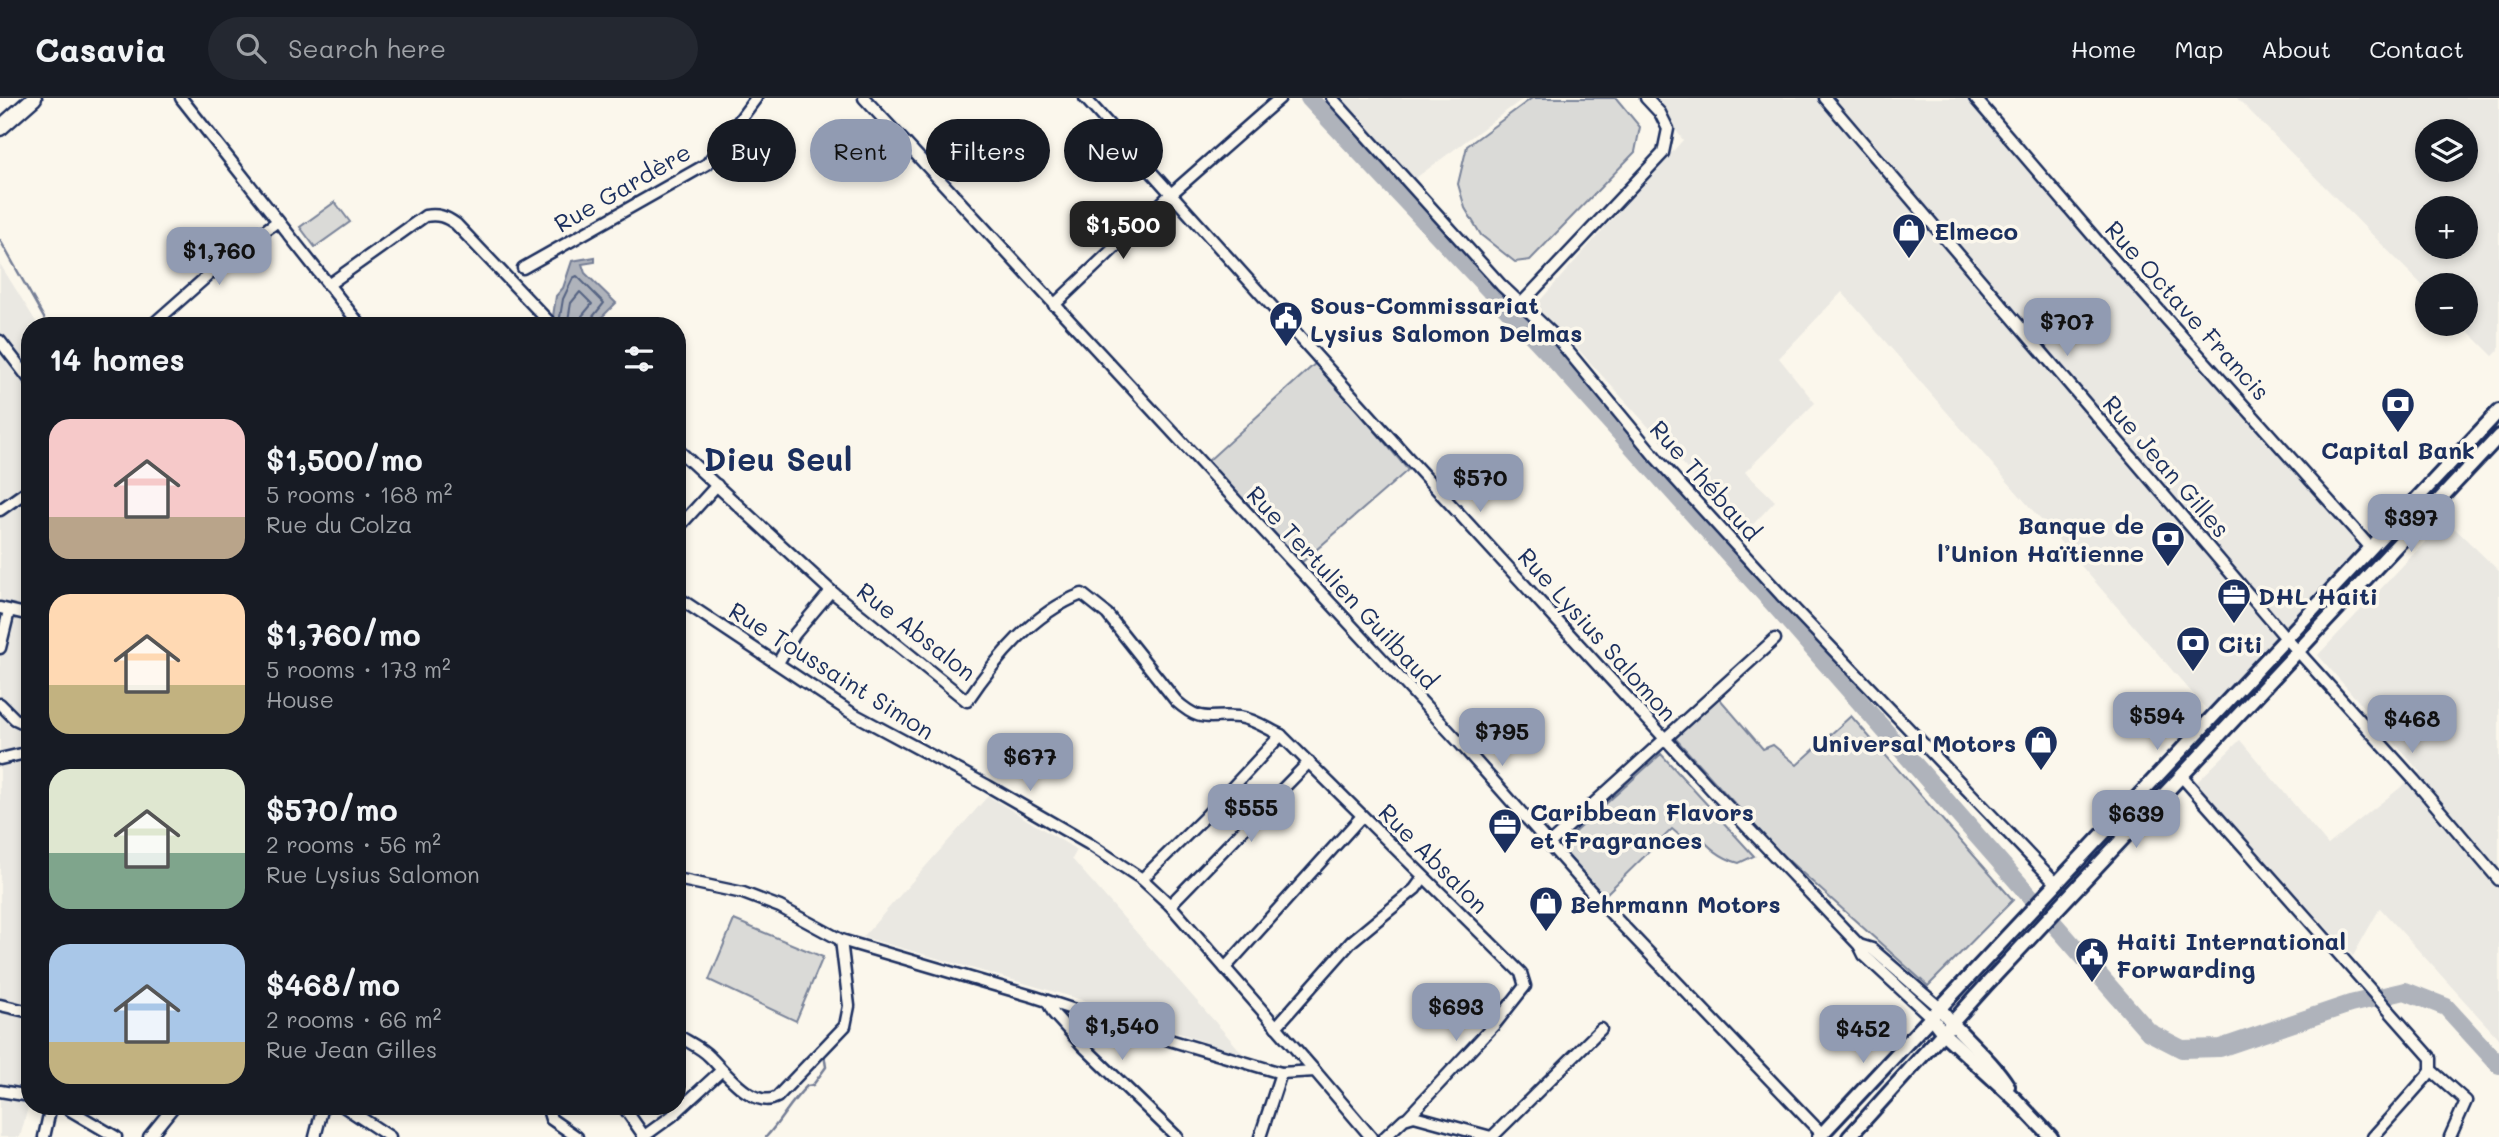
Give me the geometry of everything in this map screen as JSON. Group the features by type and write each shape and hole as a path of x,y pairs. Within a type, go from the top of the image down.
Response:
{"main road":[{"path":"0,128 34,98"},
{"path":"1820,1136 2499,411"},
{"path":"1849,1137 1906,1072 2499,436"},
{"path":"1935,1012 1948,1029 1996,1068 2016,1100 2051,1137"}],"street":[{"path":"181,98 354,317"},
{"name":"Rue Gardère","path":"523,268 707,164 756,98"},
{"name":"Rue Tertulien Guilbaud","path":"864,98 1820,1136"},
{"name":"Rue Lysius Salomon","path":"1085,98 1665,738 1859,945 1872,949 1935,1012"},
{"path":"1054,305 1171,194 1280,98"},
{"name":"Rue Thébaud","path":"1332,98 1520,304 1557,338 1657,459 1781,595 2054,886"},
{"path":"1520,304 1662,153 1668,129 1660,113 1646,98"},
{"name":"Rue Jean Gilles","path":"1825,98 2286,638 2300,651"},
{"name":"Rue Octave Francis","path":"1975,98 2106,251 2371,548"},
{"path":"328,285 425,216 436,214 456,224 544,317"},
{"path":"161,317 230,256 278,220"},
{"path":"0,341 21,368"},
{"name":"Rue Absalon","path":"686,458 831,591 967,701 984,676 1027,628 1067,600 1082,594 1107,614 1176,701 1188,712 1200,718 1249,719 1281,735 1521,973 1525,986 1495,1024 1408,1117"},
{"path":"686,519 717,485"},
{"path":"0,510 21,495"},
{"path":"778,663 794,635 831,591"},
{"name":"Rue Toussaint Simon","path":"686,603 850,712 988,786 1089,844 1142,879 1170,905 1371,1137"},
{"path":"0,648 5,609"},
{"path":"1549,844 1775,639"},
{"path":"2300,651 2499,880"},
{"path":"0,704 21,722"},
{"path":"1142,879 1205,817 1281,735"},
{"path":"0,759 21,754"},
{"path":"1170,905 1309,762"},
{"path":"2182,777 2431,1058 2431,1070 2373,1137"},
{"path":"1225,968 1362,816"},
{"path":"1276,1027 1352,941 1415,889 1423,878"},
{"path":"686,881 743,893 780,907 841,940 1281,1073 1315,1071"},
{"path":"686,1041 709,1055 721,1071 757,1098 764,1101 778,1097 845,1026 849,1006 841,940"},
{"path":"1047,1001 1054,1014 1082,1045 1177,1137"},
{"path":"0,1005 21,1010"},
{"path":"1385,1137 1408,1117 1419,1116 1492,1137 1601,1029"},
{"path":"2431,1070 2466,1101 2451,1137"},
{"path":"686,1103 721,1071"},
{"path":"1259,1137 1264,1130 1281,1073"},
{"path":"0,1091 21,1094"},
{"path":"44,1137 49,1115"},
{"path":"79,1115 116,1137"},
{"path":"149,1137 167,1115"},
{"path":"315,1137 321,1115"},
{"path":"357,1115 390,1137"},
{"path":"550,1115 551,1119 577,1137"},
{"path":"629,1115 644,1137 673,1115"}],"shaded area":[{"path":"1340,98 1524,98 1413,180"},
{"path":"1532,98 1616,98 1640,127 1635,152 1530,260 1515,262 1481,235 1465,208 1458,184 1467,146"},
{"path":"1653,98 1971,98 2361,548 2207,710 1842,292 1779,358 1815,403 1745,472 1775,501 1745,533 1566,336 1535,306 1683,140"},
{"path":"2237,98 2499,98 2499,350 2493,356 2473,336 2478,336 2478,273 2415,273 2415,278"},
{"path":"335,202 350,222 315,247 300,227"},
{"path":"0,264 33,317 21,317 21,1115 26,1115 20,1137 0,1137"},
{"path":"1317,362 1408,470 1301,563 1208,461"},
{"path":"2446,520 2499,571 2499,1039 2380,908 2353,956 2194,785 2240,740 2328,845 2420,772 2318,655"},
{"path":"1719,698 1763,749 1773,745 1797,765 1851,716 2013,900 1928,986 1778,851 1674,737"},
{"path":"1661,754 1754,856 1739,863 1732,861 1715,851 1696,833 1686,841 1672,829 1604,896 1559,846"},
{"path":"988,796 1077,850 1072,859 1245,1056 1093,1003 863,937"},
{"path":"734,920 823,957 796,1021 709,980"}],"water":[{"path":"595,257 595,262 582,264 585,273 616,303 602,317 553,317 556,296 563,288 572,261"}],"waterway":[{"path":"1309,98 1543,347 1780,611 2149,1032 2182,1049 2220,1048 2350,1004 2405,991 2446,1007 2499,1065"},
{"path":"0,240 43,317"},
{"path":"849,958 850,975"},
{"path":"766,1137 801,1092 807,1086 813,1085 826,1067 824,1054"}],"place":[{"name":"Elmeco","path":"1909,260"},
{"name":"Sous-Commissariat Lysius Salomon Delmas","path":"1286,348"},
{"name":"Capital Bank","path":"2398,434"},
{"name":"Banque de l’Union Haïtienne","path":"2168,568"},
{"name":"DHL Haiti","path":"2234,625"},
{"name":"Citi","path":"2193,673"},
{"name":"Universal Motors","path":"2041,772"},
{"name":"Caribbean Flavors et Fragrances","path":"1505,855"},
{"name":"Behrmann Motors","path":"1546,933"},
{"name":"Haiti International Forwarding","path":"2092,984"}],"district":[{"name":"Dieu Seul","path":"778,458"}]}
